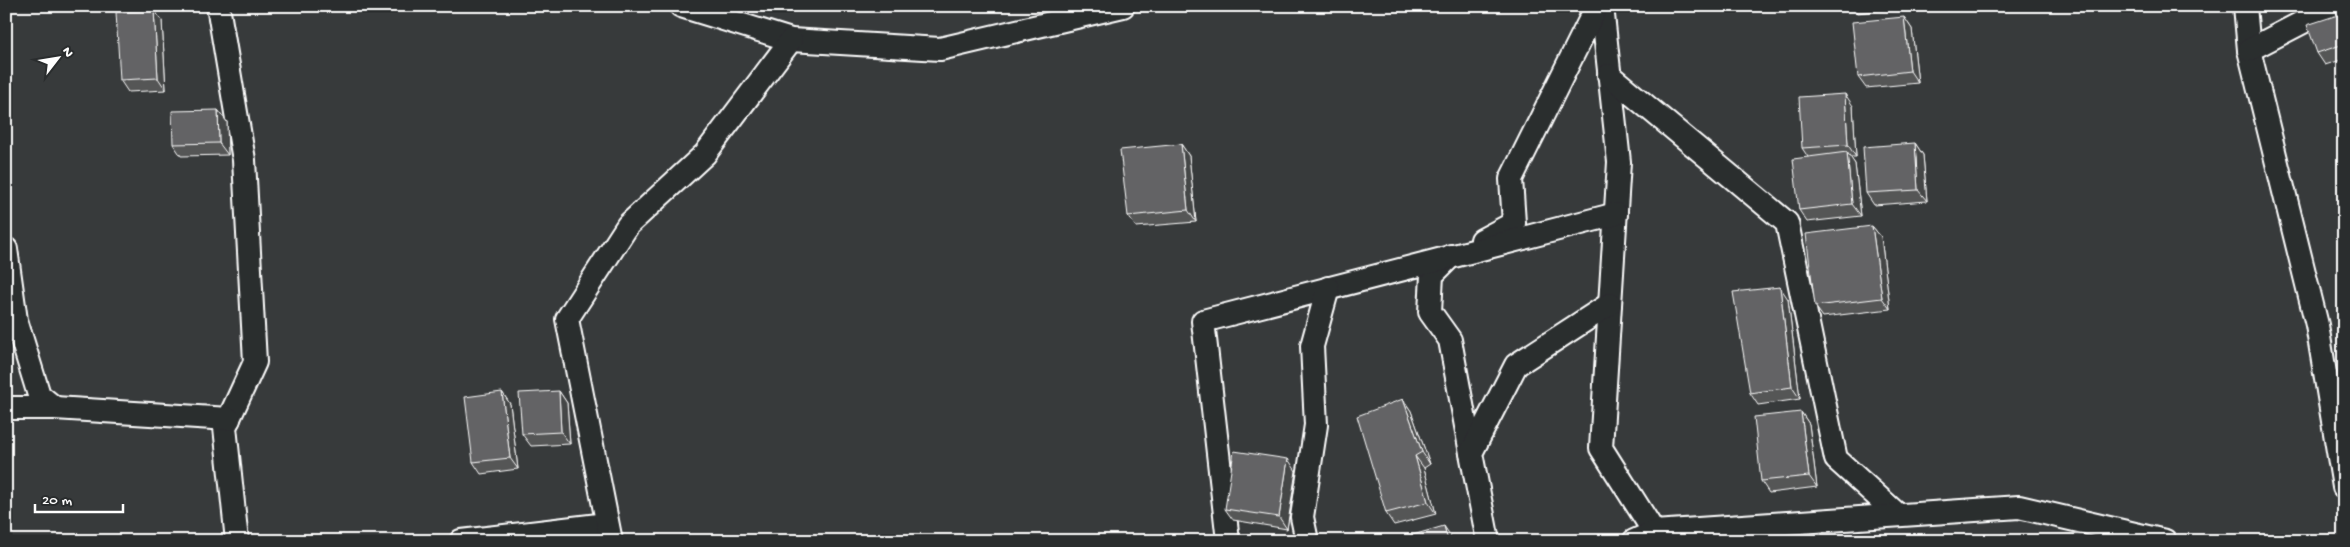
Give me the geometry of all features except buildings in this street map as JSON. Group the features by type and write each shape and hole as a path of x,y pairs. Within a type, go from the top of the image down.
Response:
{"street":[{"path":"218,6 244,160 256,362 225,427 237,541"},
{"path":"681,6 791,40 940,49 1122,6"},
{"path":"1488,541 1450,340 1430,312 1432,276 1450,257 1514,223 1511,179 1597,6"},
{"path":"1602,6 1619,162 1601,448 1644,537 1898,515 2019,507 2165,541"},
{"path":"2245,6 2249,50 2317,325 2344,487"},
{"path":"2249,50 2334,6"},
{"path":"461,541 609,532 567,319 628,226 705,154 791,40"},
{"path":"1609,75 1787,223 1836,459 1898,515"},
{"path":"1228,541 1203,321 1616,214"},
{"path":"6,249 16,320 39,394 55,408"},
{"path":"1307,541 1302,517 1316,424 1312,346 1328,288"},
{"path":"1471,453 1516,364 1610,304"},
{"path":"6,408 55,408 229,419"}]}
